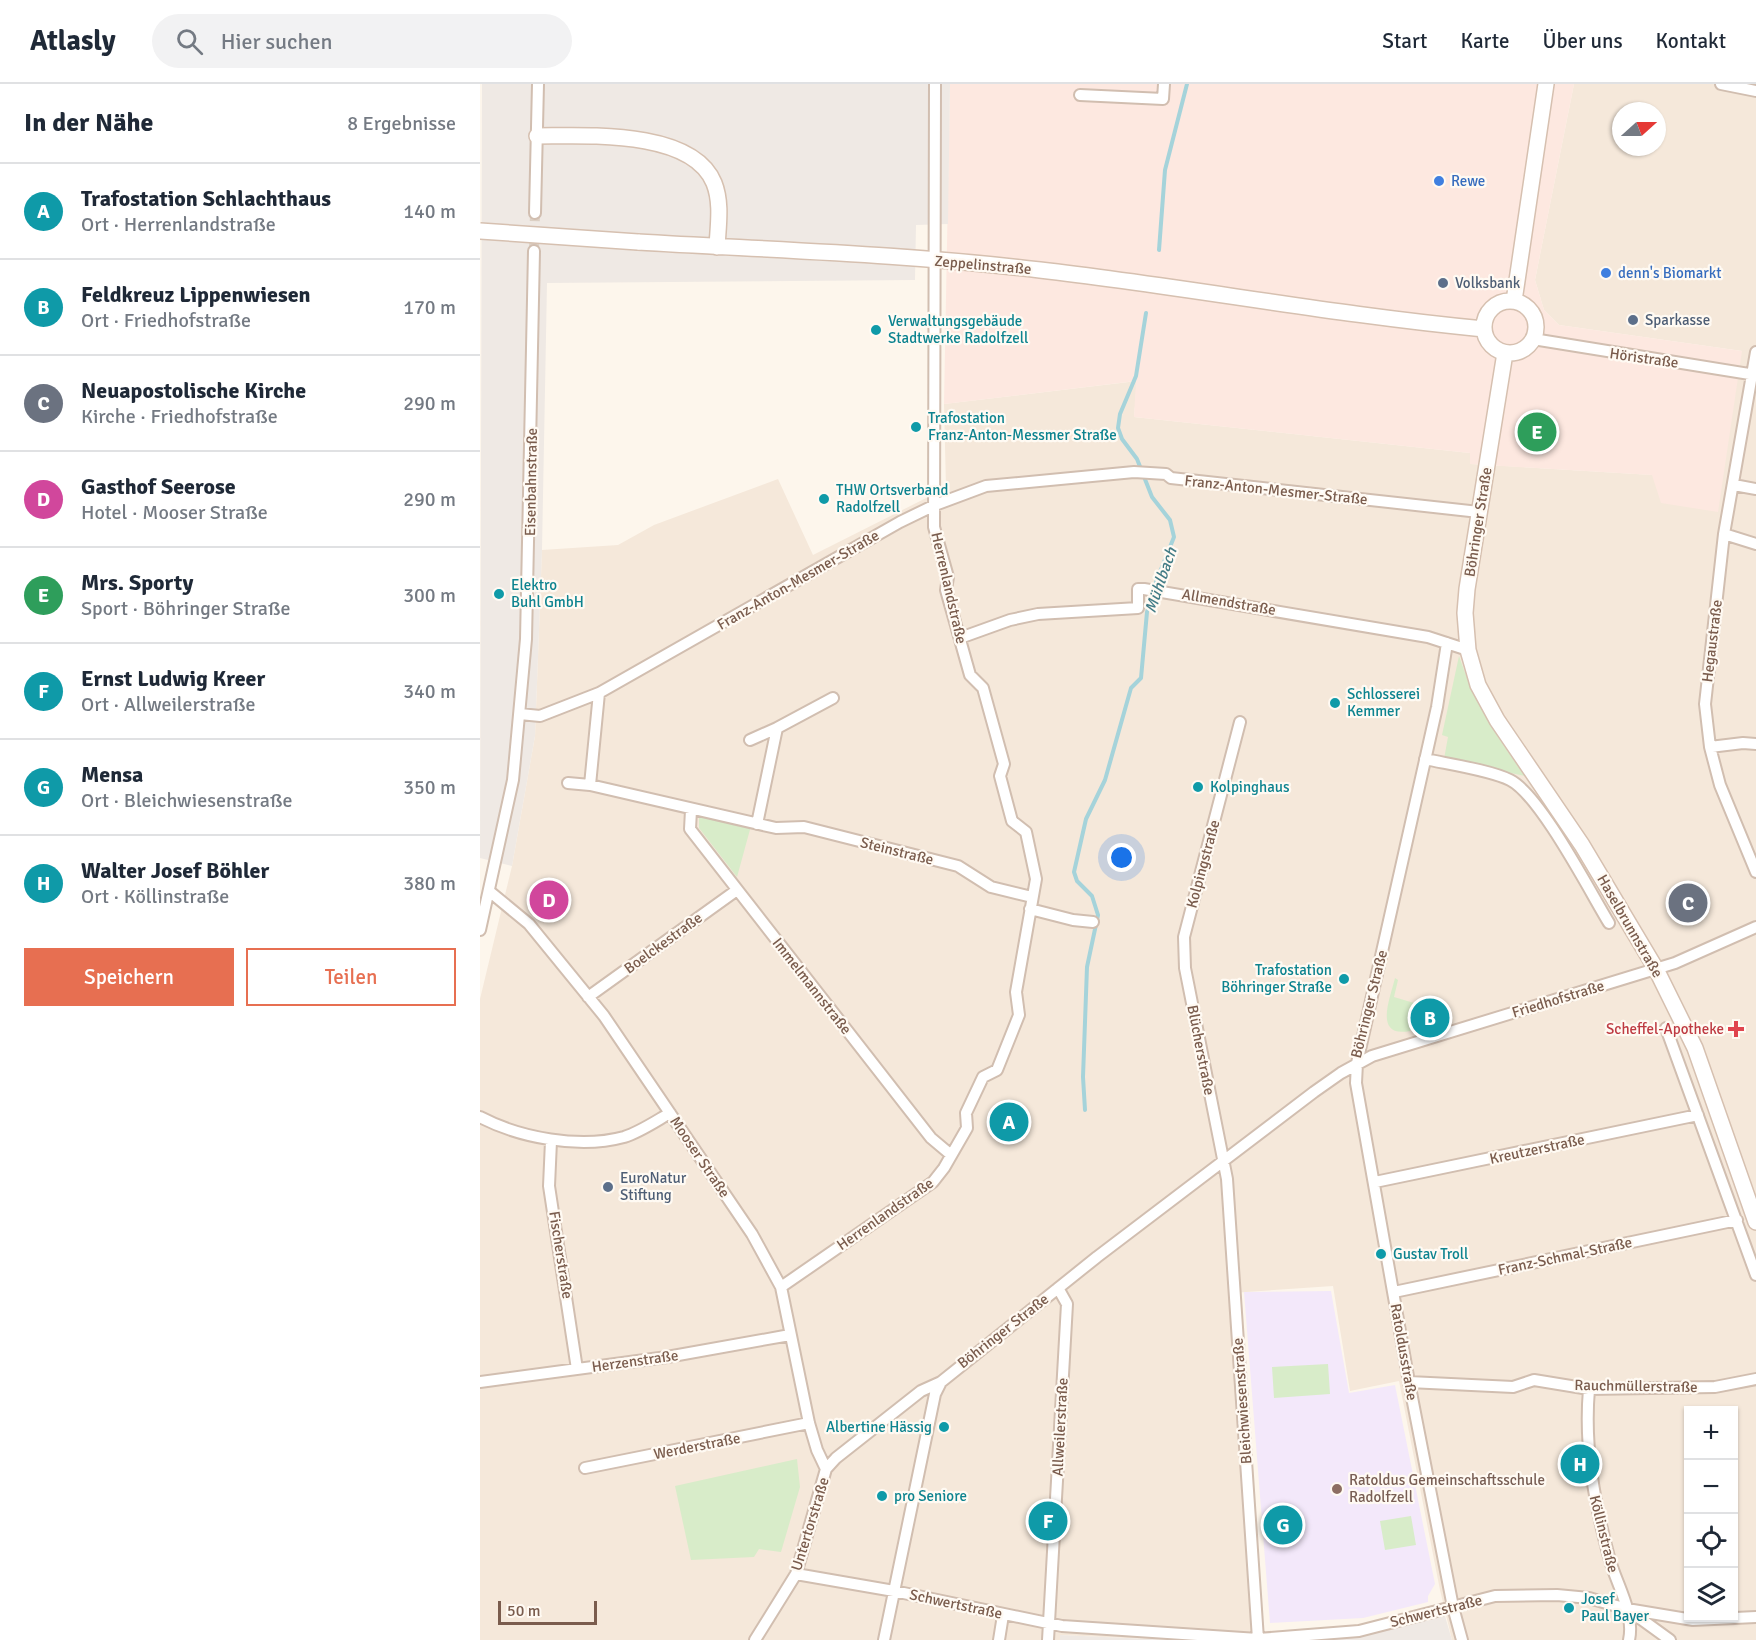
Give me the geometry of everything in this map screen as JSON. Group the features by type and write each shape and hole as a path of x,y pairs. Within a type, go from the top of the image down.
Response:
{"main road":[{"path":"1514,301 1546,84"},
{"path":"537,136 614,138 663,144 684,151 706,169 714,183 718,205 717,247"},
{"name":"Zeppelinstraße","path":"480,231 934,260 1042,270 1355,315 1484,329"},
{"path":"1504,301 1514,301 1527,308 1533,314 1536,322 1533,339 1521,351 1505,353 1491,345 1484,329 1487,314 1491,308 1504,301"},
{"name":"Böhringer Straße","path":"1468,650 1465,613 1467,589 1505,353"},
{"name":"Haselbrunnstraße","path":"1468,650 1478,685 1497,720 1582,845 1656,969 1695,1048 1756,1222"}],"street":[{"path":"535,213 538,84"},
{"name":"Herrenlandstraße","path":"781,1287 933,1182 944,1168 967,1128 966,1113 983,1077 997,1070 1018,1014 1016,992 1036,879 1026,832 1012,821 1000,776 1004,764 983,688 970,675 946,590 948,577 934,526 935,84"},
{"path":"1080,95 1163,99 1164,84"},
{"path":"1721,84 1756,91"},
{"name":"Eisenbahnstraße","path":"480,930 513,780 526,639 531,493 534,251"},
{"name":"Höristraße","path":"1533,339 1755,374"},
{"name":"Hegaustraße","path":"1756,352 1755,374 1724,534 1705,704 1710,747 1720,784 1756,872"},
{"name":"Franz-Anton-Mesmer-Straße","path":"520,714 540,716 599,693 935,505 987,486 1134,472 1156,473 1194,480 1479,512"},
{"path":"1734,485 1756,489"},
{"path":"1724,534 1756,544"},
{"name":"Allmendstraße","path":"960,638 1010,620 1038,614 1138,609 1138,589 1144,589 1428,637 1447,643"},
{"path":"1447,643 1468,650"},
{"name":"Böhringer Straße","path":"826,1468 921,1391 941,1382 1058,1287 1314,1092 1357,1063 1437,707 1447,643"},
{"path":"590,785 599,693"},
{"path":"750,740 833,698"},
{"name":"Kolpingstraße","path":"1184,937 1240,722"},
{"path":"757,824 777,728"},
{"path":"1710,747 1743,743 1756,744"},
{"name":"Haselbrunnstraße","path":"1425,759 1508,779 1523,788 1544,817 1609,923"},
{"name":"Steinstraße","path":"568,783 590,785 776,828 804,827 958,867 992,887 1072,920 1093,922"},
{"name":"Immelmannstraße","path":"691,810 690,829 931,1138 950,1154"},
{"name":"Boelckestraße","path":"588,997 737,890"},
{"name":"Mooser Straße","path":"489,891 529,924 588,997 752,1234 781,1287 809,1423 817,1450 826,1468"},
{"name":"Friedhofstraße","path":"1357,1063 1405,1044 1656,969 1756,927"},
{"name":"Blücherstraße","path":"1184,937 1185,968 1223,1163"},
{"path":"1666,1028 1756,1275"},
{"name":"Ratoldusstraße","path":"1357,1063 1356,1083 1409,1382 1453,1607 1462,1640"},
{"path":"480,1117 551,1141 585,1142 625,1137 670,1113"},
{"name":"Kreutzerstraße","path":"1375,1182 1698,1115"},
{"name":"Fischerstraße","path":"551,1141 549,1186 576,1370"},
{"name":"Bleichwiesenstraße","path":"1223,1163 1227,1179 1258,1639"},
{"name":"Franz-Schmal-Straße","path":"1394,1292 1737,1220"},
{"name":"Allweilerstraße","path":"1048,1640 1067,1304 1058,1287"},
{"name":"Herzenstraße","path":"480,1382 576,1370 790,1335"},
{"name":"Rauchmüllerstraße","path":"1409,1382 1513,1387 1534,1380 1589,1389 1715,1387 1756,1379"},
{"path":"884,1640 935,1394 941,1382"},
{"name":"Köllinstraße","path":"1589,1389 1588,1439 1592,1485 1609,1559 1627,1609 1631,1629 1629,1640"},
{"name":"Werderstraße","path":"585,1468 809,1423"},
{"name":"Untertorstraße","path":"755,1640 796,1574 826,1468"},
{"name":"Schwertstraße","path":"796,1574 894,1591 1048,1624 1258,1639 1359,1631 1496,1596 1536,1595 1589,1598 1627,1609 1693,1620 1756,1617"},
{"path":"1627,1609 1670,1640"},
{"path":"999,1640 1003,1615"}],"shaded area":[{"path":"482,84 950,84 948,224 916,225 915,280 547,283 542,550 535,736 512,866 480,858"},
{"path":"950,84 1574,84 1535,280 1544,310 1559,325 1742,351 1718,512 1661,503 1652,475 1470,464 1470,453 1134,417 1136,381 944,404"},
{"path":"1574,84 1756,84 1756,1640 1452,1640 1399,1381 1350,1391 1333,1286 1232,1293 1253,1640 1171,1640 1061,1635 1060,1640 480,1640 480,999 512,866 535,736 542,550 618,545 654,525 778,479 813,555 946,488 944,404 1137,381 1134,417 1470,453 1471,464 1653,475 1742,351 1559,325 1544,310 1535,280"},
{"name":"Ratoldus Gemeinschaftsschule Radolfzell","path":"1331,1291 1349,1393 1395,1385 1435,1584 1428,1596 1428,1602 1363,1618 1270,1623 1244,1292"},
{"path":"1445,1616 1452,1640 1297,1640 1361,1635"},
{"path":"1060,1635 1171,1640 1060,1640"}],"green space":[{"path":"1459,656 1487,719 1525,776 1444,759 1448,737 1442,735"},
{"path":"703,816 751,826 737,877 699,828 699,818"},
{"path":"1395,978 1398,980 1394,997 1444,1012 1447,1014 1446,1020 1436,1022 1432,1015 1414,1016 1410,1031 1399,1032 1391,1029 1387,1015"},
{"path":"1328,1364 1330,1394 1274,1398 1272,1367"},
{"path":"797,1459 800,1487 781,1552 759,1549 754,1557 691,1560 675,1486"},
{"path":"1411,1516 1416,1545 1385,1550 1380,1521"}],"waterway":[{"name":"Mühlbach","path":"1159,250 1165,170 1187,84"},
{"name":"Mühlbach","path":"1085,1110 1083,1077 1087,967 1098,915 1092,896 1077,881 1074,872 1086,819 1105,780 1131,688 1141,678 1147,612 1174,537 1170,520 1152,497 1137,459 1122,439 1118,428 1120,414 1136,376 1146,313"}],"tunnel":[{"path":"534,251 535,213"}],"place":[{"name":"Rewe","path":"1439,181"},
{"name":"denn's Biomarkt","path":"1606,273"},
{"name":"Volksbank","path":"1443,283"},
{"name":"Sparkasse","path":"1633,320"},
{"name":"Verwaltungsgebäude Stadtwerke Radolfzell","path":"876,330"},
{"name":"Trafostation Franz-Anton-Messmer Straße","path":"916,427"},
{"name":"Mrs. Sporty","path":"1537,432"},
{"name":"THW Ortsverband Radolfzell","path":"824,499"},
{"name":"Elektro Buhl GmbH","path":"499,594"},
{"name":"Schlosserei Kemmer","path":"1335,703"},
{"name":"Kolpinghaus","path":"1198,787"},
{"name":"Gasthof Seerose","path":"549,900"},
{"name":"Neuapostolische Kirche","path":"1688,903"},
{"name":"Trafostation Böhringer Straße","path":"1344,979"},
{"name":"Feldkreuz Lippenwiesen","path":"1430,1018"},
{"name":"Scheffel-Apotheke","path":"1736,1029"},
{"name":"Trafostation Schlachthaus","path":"1009,1122"},
{"name":"EuroNatur Stiftung","path":"608,1187"},
{"name":"Gustav Troll","path":"1381,1254"},
{"name":"Albertine Hässig","path":"944,1427"},
{"name":"Walter Josef Böhler","path":"1580,1464"},
{"name":"Ratoldus Gemeinschaftsschule Radolfzell","path":"1337,1489"},
{"name":"pro Seniore","path":"882,1496"},
{"name":"Ernst Ludwig Kreer","path":"1048,1521"},
{"name":"Mensa","path":"1283,1525"},
{"name":"Josef Paul Bayer","path":"1569,1608"}]}
